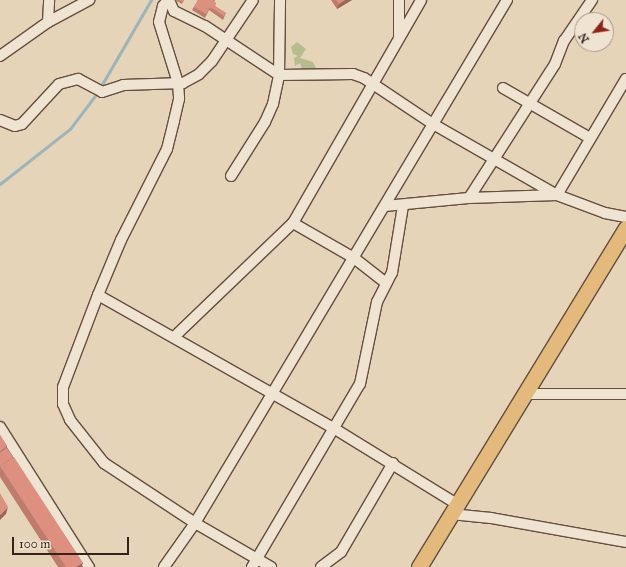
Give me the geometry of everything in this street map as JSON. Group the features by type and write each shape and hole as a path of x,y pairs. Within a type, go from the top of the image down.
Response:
{"highway":[{"path":"419,567 523,394 626,228"}],"street":[{"path":"48,22 49,0"},
{"path":"0,56 48,22 89,0"},
{"path":"271,567 258,558 195,523 104,463 70,420 63,404 63,387 98,295 121,240 167,149 179,99 178,83 159,22 163,6 169,0 174,11 206,26 279,75 353,74 373,83 433,124 557,195 605,213 626,216"},
{"path":"0,120 15,126 22,124 59,84 78,80 102,92 123,85 178,83 199,74 212,61 253,0"},
{"path":"231,176 265,122 273,104 279,75 280,0"},
{"path":"399,0 399,36"},
{"path":"175,336 293,223 421,0"},
{"path":"164,567 195,523 507,0"},
{"path":"469,198 528,103 555,64 564,41 592,0"},
{"path":"557,195 626,79"},
{"path":"504,88 590,138"},
{"path":"385,206 403,206 469,198 557,195"},
{"path":"252,567 335,429 360,384 377,302 386,283 390,280 392,273 403,206"},
{"path":"293,223 354,258 386,283"},
{"path":"98,295 175,336 393,463 454,509 498,520 626,542"},
{"path":"523,394 626,394"},
{"path":"0,427 89,567"},
{"path":"321,567 342,552 393,463"}],"green space":[{"path":"297,42 306,49 300,58 313,62 317,70 302,70 300,63 295,66 294,58 298,56 293,54 291,47"}],"building":[{"path":"198,0 214,0 213,1 216,3 214,6 226,13 224,16 210,7 206,14 194,7"},
{"path":"336,0 345,0 339,4"},
{"path":"0,435 7,446 0,451"},
{"path":"7,448 13,457 0,466 0,453"},
{"path":"14,457 83,563 76,567 66,567 0,466"},
{"path":"0,493 8,507 0,515"}],"waterway":[{"path":"100,88 151,0"},
{"path":"0,184 70,129 98,92"}]}
